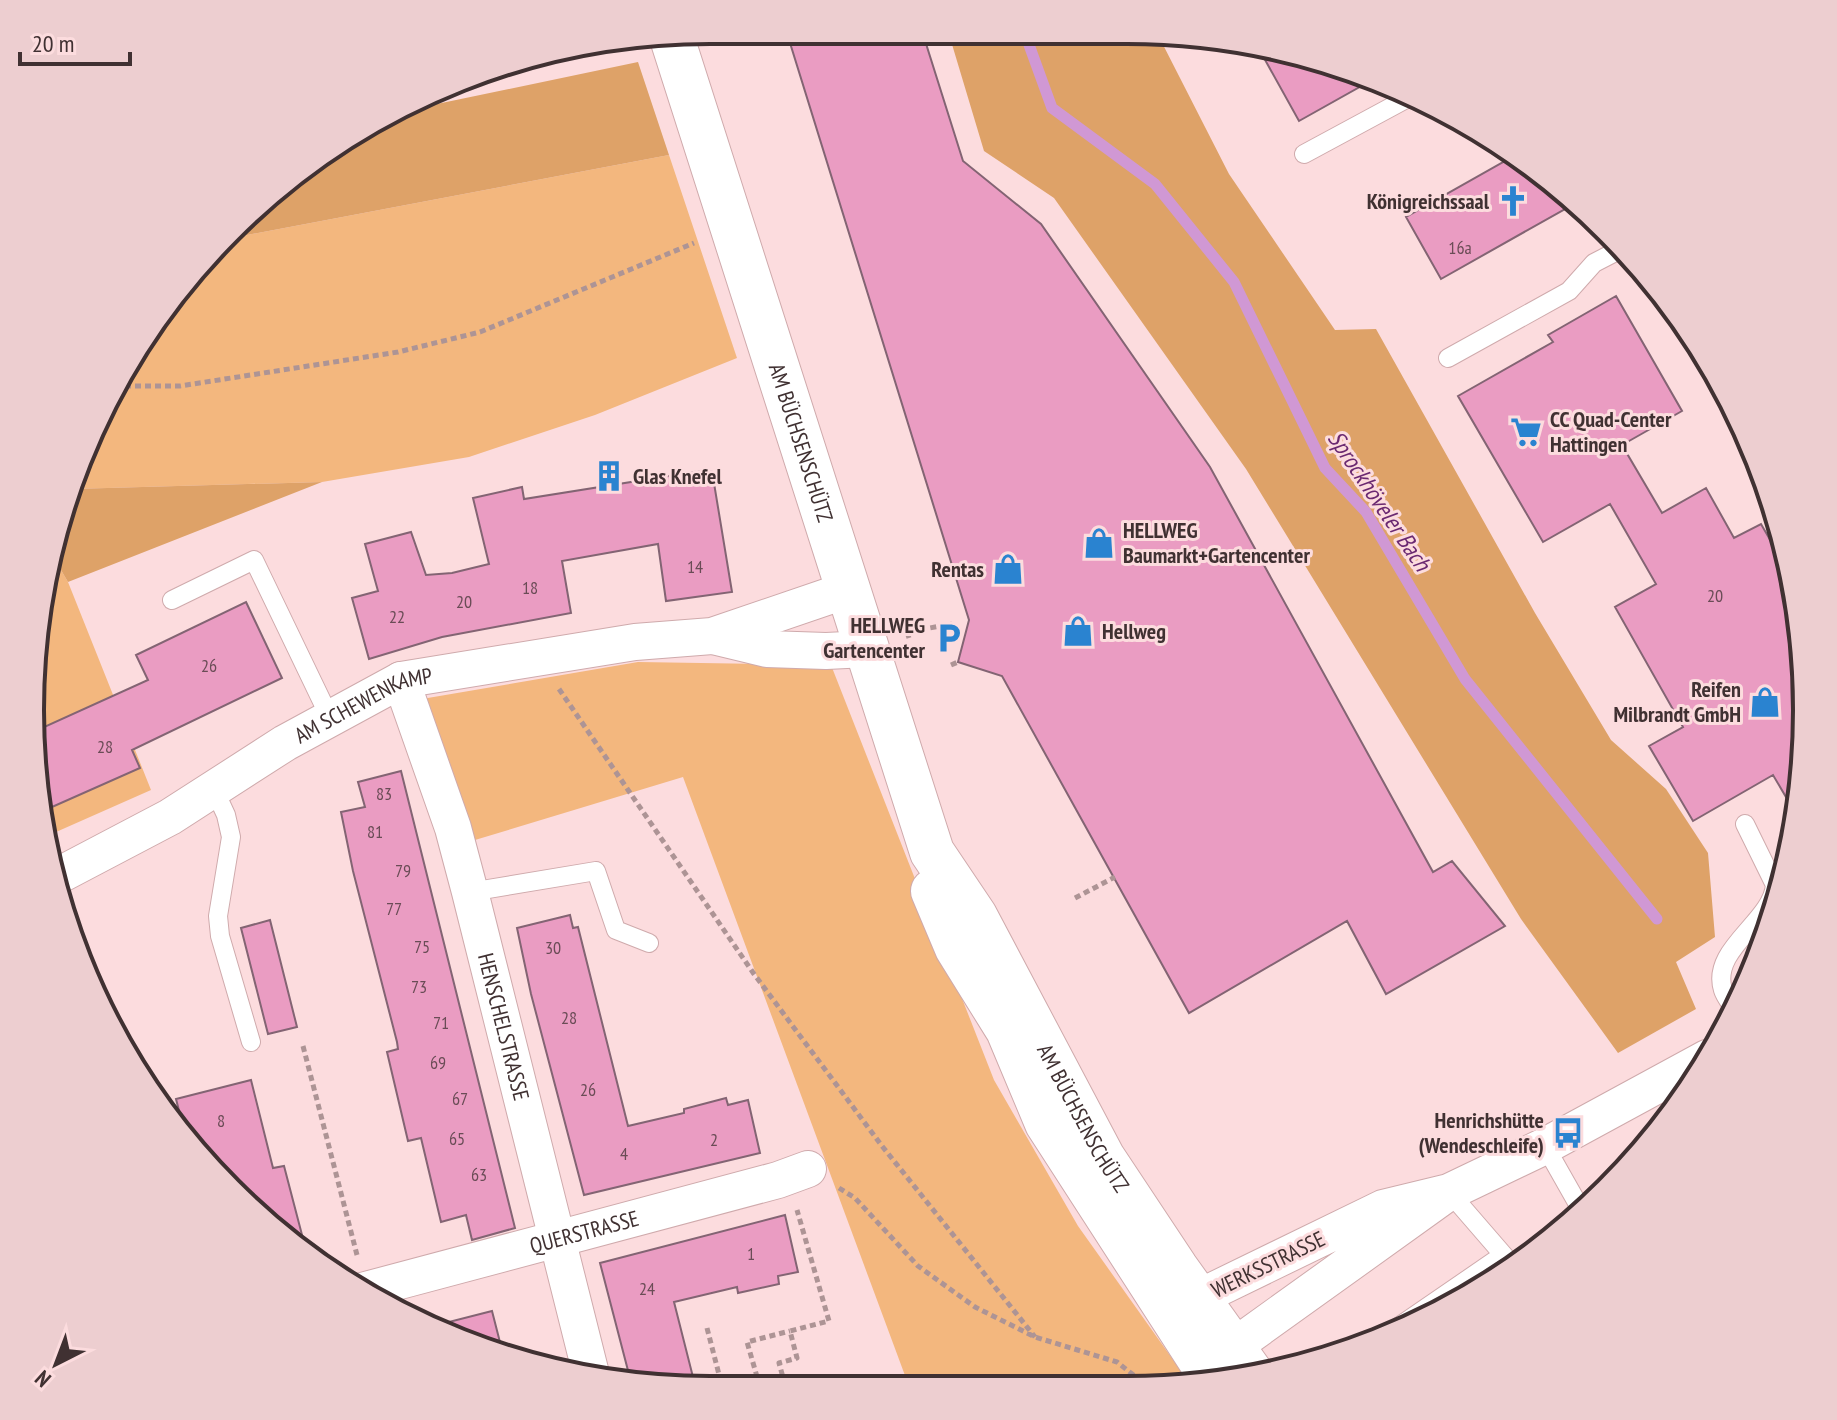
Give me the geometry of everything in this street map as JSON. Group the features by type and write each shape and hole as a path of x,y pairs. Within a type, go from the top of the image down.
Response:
{"street":[{"name":"AM BÜCHSENSCHÜTZ","path":"674,45 932,852 975,916 1103,1158 1198,1298 1222,1362"},
{"name":"AM SCHEWENKAMP","path":"65,872 170,817 330,718 401,680 635,642 712,636 847,590"},
{"name":"AM SCHEWENKAMP","path":"712,636 767,649 867,649"},
{"name":"HENSCHELSTRASSE","path":"401,680 453,828 589,1364"},
{"name":"AM BÜCHSENSCHÜTZ","path":"932,852 926,876 957,948 1008,1030 1047,1123 1222,1362"},
{"name":"WERKSSTRASSE","path":"1222,1362 1449,1192 1545,1146 1688,1068"},
{"name":"QUERSTRASSE","path":"376,1287 798,1173"},
{"name":"WERKSSTRASSE","path":"1198,1298 1383,1208 1449,1192"}],"lane":[{"path":"1304,154 1399,103"},
{"path":"1448,358 1569,291 1594,263 1612,254"},
{"path":"172,600 254,560 330,718"},
{"path":"214,789 226,815 231,837 218,916 220,936 251,1042"},
{"path":"1745,824 1771,877"},
{"path":"470,892 596,871 616,930 649,943"},
{"path":"1727,997 1723,990 1724,966 1741,938 1760,917"},
{"path":"1545,1146 1576,1201"},
{"path":"1449,1192 1506,1257"}],"path":[{"path":"128,386 180,386 398,352 480,332 694,243 734,233"},
{"path":"538,659 754,974 882,1146 1035,1337"},
{"path":"951,665 958,662"},
{"path":"1075,898 1115,877"},
{"path":"303,1046 361,1277"},
{"path":"798,1173 855,1198 918,1266 975,1307 1035,1337 1117,1362 1134,1376"},
{"path":"757,1376 747,1342 829,1321 798,1173"},
{"path":"707,1328 719,1376"},
{"path":"783,1376 779,1363 797,1358 790,1331"}],"shaded area":[{"path":"952,44 1163,45 1229,174 1335,330 1376,329 1535,613 1611,740 1666,789 1708,853 1715,937 1676,962 1696,1009 1618,1053 1521,919 1246,469 1054,198 984,151"},
{"path":"638,62 669,155 242,236 271,209 340,156 434,105"},
{"path":"669,155 737,358 595,415 469,457 322,482 82,489 113,415 156,340 209,271 242,236"},
{"path":"322,482 68,582 60,568 82,489"},
{"path":"60,568 68,582 151,790 56,832 45,754 44,710 45,666"},
{"path":"638,662 831,665 994,1080 1078,1226 1183,1374 905,1376 683,777 475,840 416,700"}],"building":[{"name":"HELLWEG Baumarkt+Gartencenter","path":"790,44 926,44 963,161 1041,224 1210,467 1433,872 1452,861 1505,926 1386,994 1347,921 1189,1013 1002,676 958,662 969,620"},
{"path":"1264,59 1360,87 1299,121"},
{"path":"1504,161 1565,209 1441,279 1406,217"},
{"path":"1616,296 1682,411 1622,445 1662,513 1706,488 1734,538 1761,524 1771,541 1780,580 1792,666 1792,754 1787,798 1773,775 1693,821 1649,746 1683,727 1615,607 1656,584 1610,504 1543,542 1458,396 1553,342 1548,335"},
{"path":"712,471 732,592 666,601 658,544 562,561 571,613 442,637 369,659 352,598 378,591 365,544 411,532 426,575 452,573 489,564 473,498 522,487 524,499"},
{"path":"246,602 282,678 132,750 140,768 52,807 44,727 148,680 136,655"},
{"path":"401,771 515,1228 472,1240 466,1215 441,1222 421,1138 408,1141 387,1052 398,1049 397,1042 341,812 365,807 358,782"},
{"path":"570,915 573,928 578,927 628,1126 684,1113 684,1109 726,1098 728,1105 748,1100 760,1153 584,1195 531,994 517,928"},
{"path":"270,920 297,1027 268,1034 241,928"},
{"path":"251,1080 273,1168 284,1166 302,1236 271,1211 209,1149 179,1111 176,1099"},
{"path":"785,1215 798,1272 778,1276 779,1284 738,1293 737,1287 674,1302 693,1376 666,1375 628,1371 600,1263"},
{"path":"492,1311 500,1342 496,1341 448,1322"}],"waterway":[{"name":"Sprockhöveler Bach","path":"1029,44 1052,108 1155,184 1234,282 1325,468 1366,512 1465,679 1657,919"}],"place":[{"name":"Königreichssaal","path":"1513,201"},
{"name":"CC Quad-Center Hattingen","path":"1526,432"},
{"name":"Glas Knefel","path":"609,476"},
{"name":"HELLWEG Baumarkt+Gartencenter","path":"1099,543"},
{"name":"Rentas","path":"1008,569"},
{"name":"Hellweg","path":"1078,631"},
{"name":"HELLWEG Gartencenter","path":"949,638"},
{"name":"Reifen Milbrandt GmbH","path":"1765,702"},
{"name":"Henrichshütte (Wendeschleife)","path":"1568,1133"}]}
